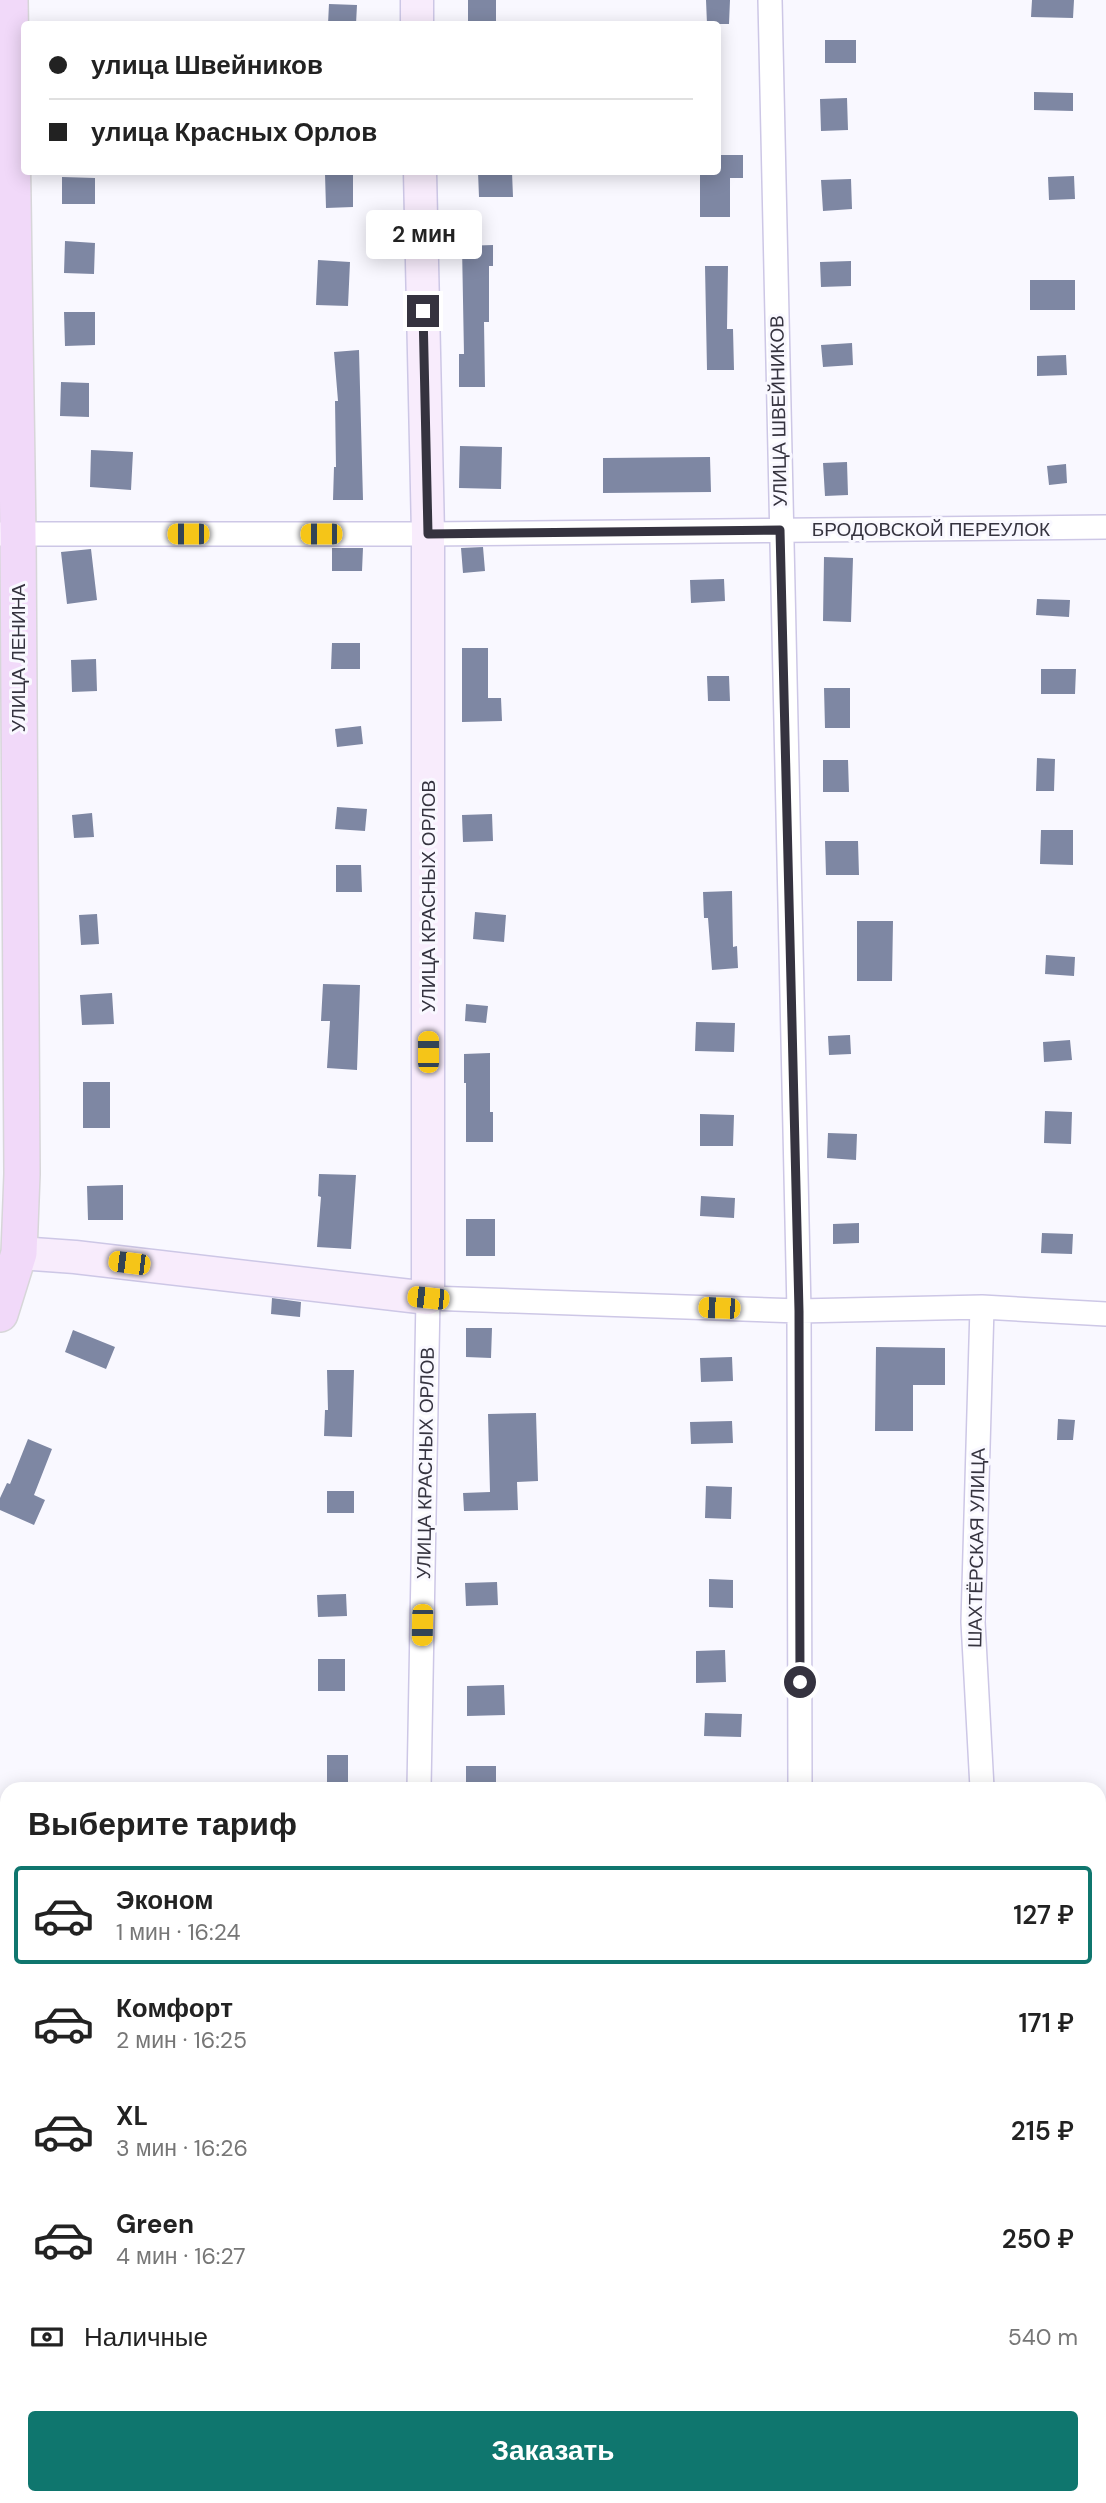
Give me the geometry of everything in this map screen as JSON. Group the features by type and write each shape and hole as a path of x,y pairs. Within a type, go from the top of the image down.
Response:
{"main road":[{"name":"УЛИЦА ЛЕНИНА","path":"0,1314 19,1253 10,1150 10,0"}],"street":[{"path":"417,0 417,21"},
{"name":"УЛИЦА ШВЕЙНИКОВ","path":"770,0 799,1311 800,1782"},
{"name":"УЛИЦА КРАСНЫХ ОРЛОВ","path":"419,1782 428,1298 428,534 420,175"},
{"name":"БРОДОВСКОЙ ПЕРЕУЛОК","path":"9,534 428,534 1106,527"},
{"path":"19,1253 75,1257 428,1298 799,1311 982,1307 1106,1314"},
{"name":"ШАХТЁРСКАЯ УЛИЦА","path":"982,1307 973,1622 982,1782"}],"building":[{"path":"468,0 496,0 496,21 468,21"},
{"path":"706,0 730,0 729,24 707,21"},
{"path":"1032,0 1074,0 1073,18 1031,17"},
{"path":"329,4 357,5 356,21 328,21"},
{"path":"825,40 856,40 856,63 825,63"},
{"path":"1034,92 1073,93 1073,111 1034,110"},
{"path":"847,98 848,130 821,131 820,99"},
{"path":"721,155 743,155 743,178 730,178 730,217 700,217 700,175 721,175"},
{"path":"325,175 353,175 353,207 326,208"},
{"path":"478,175 512,175 513,197 479,197"},
{"path":"1074,176 1075,199 1049,200 1048,177"},
{"path":"62,177 95,178 95,204 62,204"},
{"path":"851,179 852,209 823,211 821,180"},
{"path":"65,241 95,243 94,274 64,273"},
{"path":"493,245 493,266 489,266 489,322 484,322 485,387 459,387 459,354 464,354 462,246"},
{"path":"318,260 350,262 348,306 316,305"},
{"path":"851,261 851,286 821,287 820,262"},
{"path":"705,266 728,266 727,329 733,329 734,370 707,370"},
{"path":"1030,280 1075,280 1075,310 1030,310"},
{"path":"64,312 95,312 95,345 65,346"},
{"path":"852,343 853,365 823,367 821,345"},
{"path":"359,350 363,500 333,500 336,467 335,401 338,401 334,352"},
{"path":"1066,355 1067,375 1037,376 1037,356"},
{"path":"61,382 89,383 89,417 60,416"},
{"path":"460,446 502,447 501,489 459,488"},
{"path":"91,450 133,452 131,490 90,487"},
{"path":"710,457 711,492 603,493 603,458"},
{"path":"847,462 848,495 825,496 823,463"},
{"path":"1066,464 1067,483 1049,485 1047,466"},
{"path":"483,547 485,571 463,573 461,548"},
{"path":"332,548 363,548 362,571 332,571"},
{"path":"91,549 97,600 67,604 61,552"},
{"path":"824,557 853,558 851,622 823,621"},
{"path":"724,579 725,601 691,603 690,580"},
{"path":"1037,599 1070,600 1069,617 1036,615"},
{"path":"332,643 360,643 360,669 331,669"},
{"path":"462,648 488,648 488,698 501,698 502,721 462,722"},
{"path":"96,659 97,691 72,692 71,660"},
{"path":"1041,669 1076,669 1075,694 1041,694"},
{"path":"707,676 729,676 730,701 708,701"},
{"path":"824,688 850,688 850,728 825,728"},
{"path":"361,726 363,744 337,747 335,729"},
{"path":"1037,758 1055,759 1054,791 1036,791"},
{"path":"823,760 848,760 849,792 823,792"},
{"path":"337,807 367,809 365,831 335,829"},
{"path":"92,813 94,837 74,838 72,815"},
{"path":"492,814 493,841 463,842 462,815"},
{"path":"1041,830 1073,830 1073,865 1040,864"},
{"path":"825,841 858,841 859,875 826,875"},
{"path":"336,865 361,865 362,892 336,892"},
{"path":"732,891 733,947 737,946 738,968 712,970 703,892"},
{"path":"475,912 506,915 504,942 473,939"},
{"path":"97,914 99,944 81,945 79,915"},
{"path":"857,921 893,921 892,981 857,981"},
{"path":"1046,955 1075,957 1074,976 1045,974"},
{"path":"323,984 360,985 357,1070 327,1068 330,1021 321,1021"},
{"path":"112,993 114,1024 82,1025 80,995"},
{"path":"466,1004 488,1006 486,1023 465,1021"},
{"path":"696,1022 735,1023 734,1052 695,1051"},
{"path":"850,1035 851,1054 829,1055 828,1036"},
{"path":"1070,1040 1072,1060 1044,1062 1043,1042"},
{"path":"490,1053 493,1142 466,1142 464,1054"},
{"path":"83,1082 110,1082 110,1128 83,1128"},
{"path":"1045,1111 1072,1112 1071,1144 1044,1143"},
{"path":"700,1114 734,1115 733,1146 700,1146"},
{"path":"828,1133 857,1134 856,1160 827,1158"},
{"path":"319,1174 356,1175 351,1249 317,1247 321,1197 318,1196"},
{"path":"123,1185 123,1220 88,1220 87,1186"},
{"path":"701,1196 735,1198 734,1218 700,1216"},
{"path":"466,1219 495,1219 495,1256 466,1256"},
{"path":"859,1223 859,1243 833,1244 833,1224"},
{"path":"1042,1233 1073,1234 1072,1254 1041,1253"},
{"path":"272,1298 301,1302 300,1317 271,1314"},
{"path":"466,1328 492,1328 491,1358 466,1357"},
{"path":"73,1330 115,1347 106,1369 65,1352"},
{"path":"876,1347 945,1348 945,1385 913,1385 913,1431 875,1431"},
{"path":"732,1357 733,1381 701,1382 700,1358"},
{"path":"327,1370 354,1370 352,1437 324,1436 325,1410 328,1410"},
{"path":"536,1413 538,1481 517,1482 518,1510 464,1511 463,1493 490,1492 488,1414"},
{"path":"1058,1419 1075,1420 1073,1440 1057,1440"},
{"path":"732,1421 733,1443 691,1444 690,1422"},
{"path":"28,1439 52,1449 34,1495 45,1500 34,1525 0,1510 0,1498 7,1483 10,1484"},
{"path":"706,1486 732,1487 731,1519 705,1518"},
{"path":"327,1491 354,1491 354,1513 327,1513"},
{"path":"709,1579 733,1580 733,1608 709,1607"},
{"path":"497,1582 498,1605 466,1606 465,1583"},
{"path":"346,1594 347,1616 318,1617 317,1595"},
{"path":"725,1650 726,1682 696,1683 696,1651"},
{"path":"318,1659 345,1659 345,1691 318,1691"},
{"path":"504,1685 505,1715 467,1716 467,1686"},
{"path":"705,1713 742,1714 741,1737 704,1736"},
{"path":"327,1755 348,1755 348,1782 327,1782"},
{"path":"466,1766 496,1766 496,1782 466,1782"}],"route":[{"path":"423,311 428,534 780,530 799,1311 800,1682"}]}
